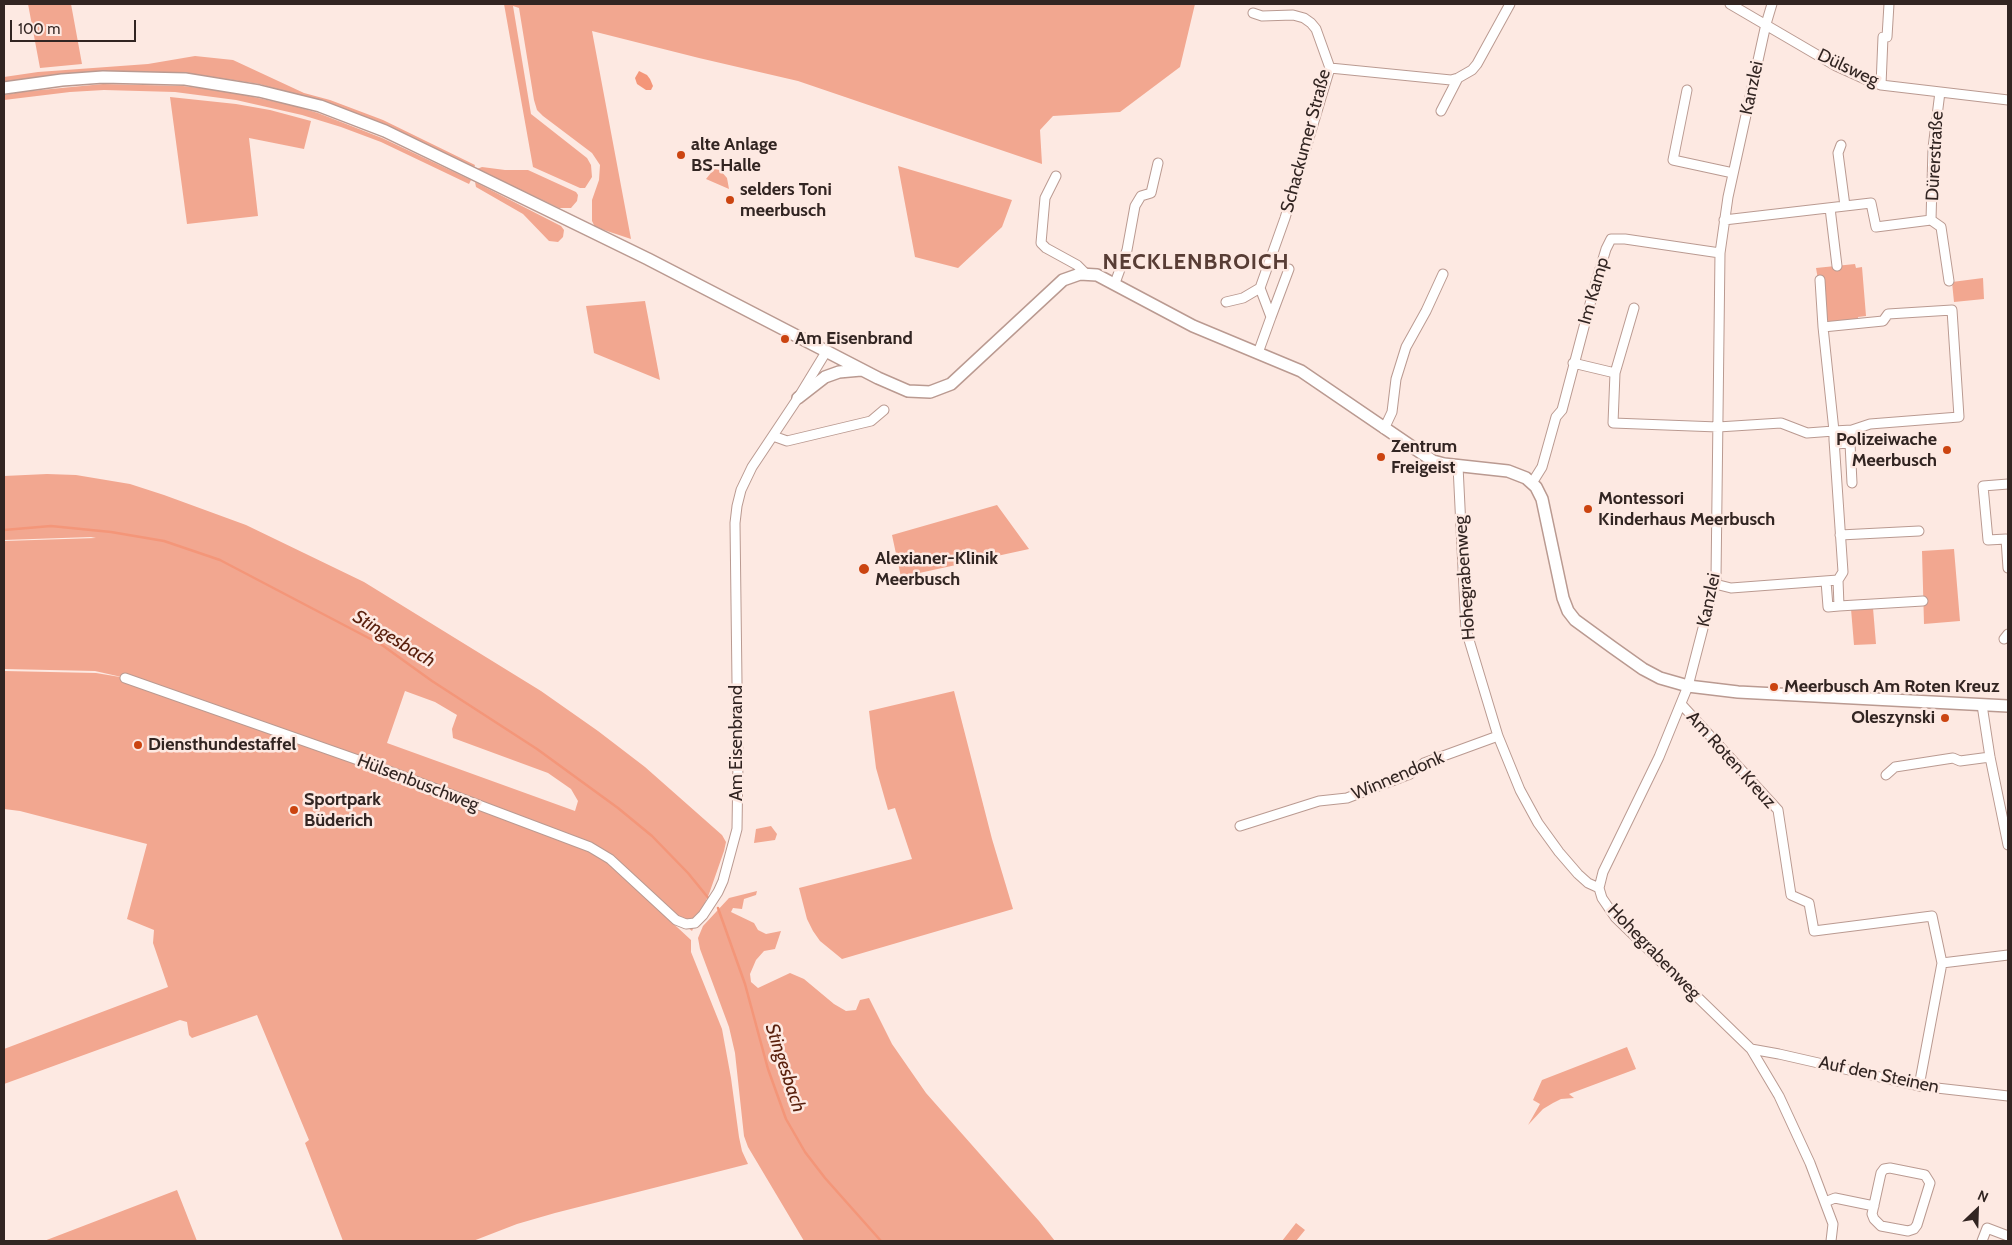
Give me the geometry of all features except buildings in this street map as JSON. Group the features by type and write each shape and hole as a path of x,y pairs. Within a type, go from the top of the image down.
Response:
{"main road":[{"path":"4,88 62,80 103,77 186,79 259,90 320,106 384,131 466,169 648,259 826,352 908,391 930,392 951,384 1059,283 1068,277 1085,273 1102,276 1203,330 1287,364 1314,379 1384,429 1434,461 1458,466 1508,471 1518,474 1532,483 1542,498 1563,598 1571,616 1643,670 1660,678 1688,686 1738,692 2008,706"},
{"path":"798,398 825,377 839,372 862,370"}],"street":[{"path":"1330,68 1451,80 1458,78 1478,64 1510,4"},
{"name":"Dülsweg","path":"1730,4 1836,66 1881,85 2008,100"},
{"name":"Kanzlei","path":"1599,888 1603,872 1639,801 1688,686 1715,584 1720,253 1733,173 1772,4"},
{"path":"1881,85 1883,37 1887,37 1889,4"},
{"name":"Schackumer Straße","path":"1254,13 1262,16 1293,15 1311,23 1316,28 1330,68 1285,218 1260,288"},
{"path":"1441,112 1458,78"},
{"path":"1687,90 1673,160 1733,173"},
{"name":"Dürerstraße","path":"1931,220 1933,148 1940,92"},
{"path":"1841,145 1838,153 1845,206"},
{"path":"1115,283 1127,250 1135,206 1140,196 1151,193 1158,163"},
{"path":"1056,176 1045,198 1041,243 1046,248 1077,265 1085,273"},
{"name":"Dürerstraße","path":"1724,220 1872,203 1876,227 1931,220 1941,227 1949,281"},
{"path":"1830,208 1837,266"},
{"name":"Im Kamp","path":"1532,483 1542,467 1556,417 1562,410 1573,363 1606,249 1611,239 1625,239 1720,253"},
{"path":"1258,353 1289,270"},
{"path":"1384,429 1392,412 1396,379 1406,347 1443,274"},
{"path":"1820,280 1834,431 1843,572 1838,580 1840,606"},
{"path":"1226,302 1243,298 1260,288 1271,317"},
{"path":"1634,308 1615,374 1613,423 1718,427 1781,424 1806,433 1852,430 1870,424 1959,417 1952,310 1888,314 1883,320 1823,327"},
{"name":"Am Eisenbrand","path":"689,925 698,921 718,892 736,837 738,762 735,514 738,498 746,480 826,352"},
{"path":"1573,363 1615,374"},
{"path":"773,436 787,441 857,425 871,421 884,410"},
{"path":"1835,444 1850,444 1852,483"},
{"name":"Hohegrabenweg","path":"1458,466 1462,586 1466,630 1498,736 1520,790 1538,823 1559,852 1578,874 1588,883 1599,888 1602,898 1615,917 1751,1049 1779,1096 1810,1163 1833,1224 1831,1241"},
{"path":"2008,484 1983,486 1988,540 2006,539 2008,568"},
{"path":"1840,535 1919,531"},
{"path":"1715,584 1731,588 1838,580"},
{"path":"1826,581 1828,607 1923,601"},
{"name":"Hülsenbuschweg","path":"125,678 378,767 590,847 610,859 676,920 689,925"},
{"name":"Am Roten Kreuz","path":"1680,704 1778,810 1791,895 1809,903 1814,932 1932,916 1942,963 1919,1086"},
{"path":"1982,705 1990,757 2008,845"},
{"name":"Winnendonk","path":"1240,826 1319,801 1347,798 1410,774 1424,763 1498,736"},
{"path":"1886,775 1896,766 1953,758 1960,761 1990,757"},
{"path":"1942,963 2008,955"},
{"name":"Auf den Steinen","path":"1751,1049 1919,1086 2008,1096"},
{"path":"1890,1168 1925,1175 1929,1179 1930,1188 1914,1229 1908,1231 1877,1224 1872,1214 1874,1206 1881,1173 1884,1169 1890,1168"},
{"path":"1825,1202 1835,1198 1874,1206"},
{"path":"1982,1241 1987,1228 2008,1236"}],"shaded area":[{"path":"28,4 71,4 82,64 40,68"},
{"path":"504,4 1195,4 1180,67 1120,112 1053,116 1040,130 1042,164 798,81 592,31 631,239 595,227 592,221 592,200 599,180 600,165 592,153 537,110 519,8 513,6 531,114 587,158 591,165 592,177 585,188 580,188 533,167"},
{"path":"195,56 233,60 304,93 330,100 383,120 475,165 474,168 390,127 328,103 259,84 187,73 106,71 62,74 4,82 4,77 38,72 148,64"},
{"path":"639,71 650,79 653,86 651,90 646,90 637,84 635,78"},
{"path":"103,84 183,86 225,91 291,105 318,113 382,138 471,180 469,184 381,142 341,127 302,115 236,100 175,92 104,90 4,100 4,95 20,92"},
{"path":"170,97 236,104 270,110 311,121 304,149 249,138 258,216 187,224"},
{"path":"898,166 1012,200 1002,227 958,268 915,257"},
{"path":"482,167 528,170 576,192 578,195 577,201 571,208 559,208 477,169"},
{"path":"714,169 720,170 727,178 729,189 706,179"},
{"path":"475,182 561,226 564,230 563,237 558,242 549,241 523,214 476,187"},
{"path":"1855,264 1856,268 1862,267 1866,316 1858,317 1858,320 1826,326 1816,268"},
{"path":"1983,278 1984,299 1954,302 1952,282"},
{"path":"645,301 660,380 594,353 586,306"},
{"path":"76,475 130,484 246,525 364,582 541,691 598,731 645,767 722,835 726,842 724,851 709,894 692,931 672,915 626,869 579,846 607,862 691,940 691,952 722,1029 739,1137 742,1151 748,1164 555,1213 517,1224 473,1241 343,1241 305,1143 309,1140 257,1015 192,1038 189,1035 187,1022 180,1020 4,1084 4,1049 168,987 153,943 154,930 127,919 147,844 20,811 4,809 4,671 96,673 126,678 95,671 4,669 4,541 96,538 4,540 4,476","holes":["405,691 435,702 457,715 452,729 453,738 548,773 571,789 578,801 575,811 387,743"]},
{"path":"997,505 1029,549 901,577 892,535"},
{"path":"1954,549 1960,621 1924,624 1922,551"},
{"path":"1873,608 1876,644 1854,645 1851,609"},
{"path":"954,691 992,839 1013,909 842,959 820,941 813,931 807,919 799,888 912,859 895,808 888,810 876,768 869,711"},
{"path":"771,826 777,834 775,840 754,843 756,829"},
{"path":"757,891 756,895 744,899 742,909 733,908 731,912 754,923 758,930 766,934 781,931 775,949 764,951 756,960 750,974 751,982 758,988 790,973 804,979 834,1004 846,1011 856,1010 860,1000 869,998 892,1044 926,1093 1055,1241 804,1241 748,1147 744,1136 735,1053 729,1027 700,949 698,938 703,926 729,898"},
{"path":"1627,1047 1636,1069 1569,1094 1574,1098 1561,1099 1553,1103 1543,1109 1528,1125 1540,1104 1533,1100 1542,1080"},
{"path":"177,1190 197,1241 44,1241"},
{"path":"1296,1223 1305,1230 1296,1241 1282,1241"}],"waterway":[{"name":"Stingesbach","path":"4,530 51,526 111,532 164,541 220,560 382,645 432,681 537,749 618,808 652,836 688,873 710,900"},
{"name":"Stingesbach","path":"718,908 745,984 768,1069 786,1119 805,1152 825,1178 881,1241"}],"place":[{"name":"alte Anlage BS-Halle","path":"681,155"},
{"name":"selders Toni meerbusch","path":"730,200"},
{"name":"Am Eisenbrand","path":"785,339"},
{"name":"Polizeiwache Meerbusch","path":"1947,450"},
{"name":"Zentrum Freigeist","path":"1381,457"},
{"name":"Montessori Kinderhaus Meerbusch","path":"1588,509"},
{"name":"Alexianer-Klinik Meerbusch","path":"864,569"},
{"name":"Meerbusch Am Roten Kreuz","path":"1774,687"},
{"name":"Oleszynski","path":"1945,718"},
{"name":"Diensthundestaffel","path":"138,745"},
{"name":"Sportpark Büderich","path":"294,810"}],"district":[{"name":"NECKLENBROICH","path":"1196,263"}]}
